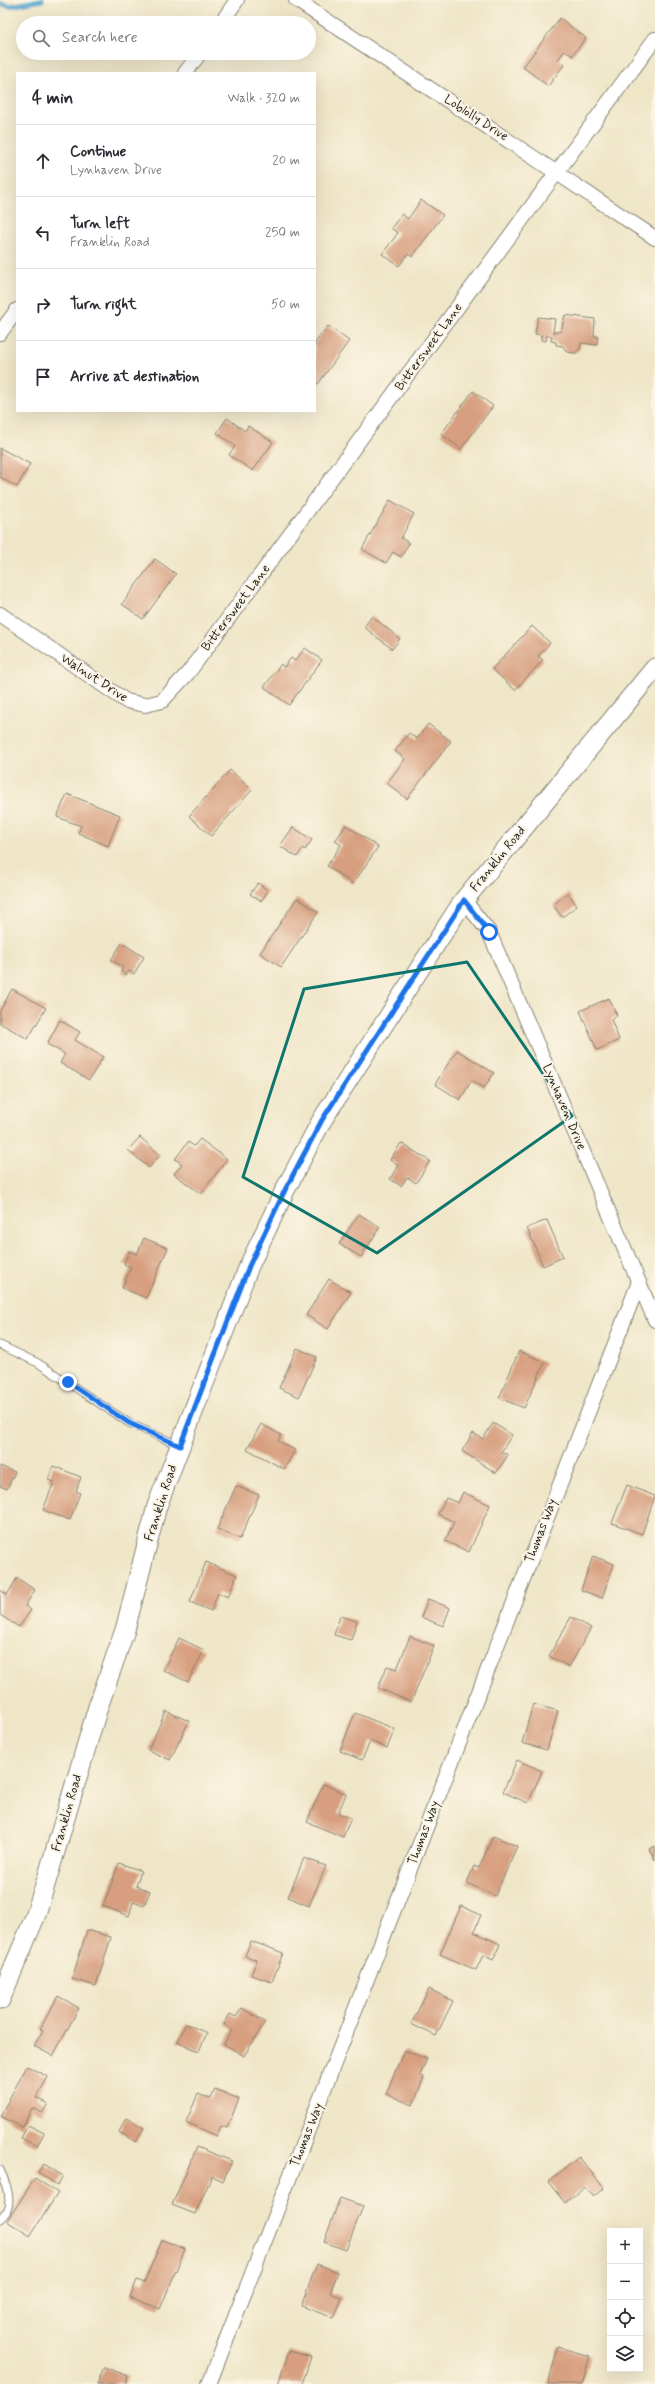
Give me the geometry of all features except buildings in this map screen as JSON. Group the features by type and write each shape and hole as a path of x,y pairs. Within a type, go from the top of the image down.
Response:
{"main road":[{"name":"Franklin Road","path":"0,2000 35,1917 98,1707 125,1630 157,1506 249,1266 296,1169 322,1120 464,900 655,668"}],"street":[{"path":"226,16 238,0"},
{"name":"Loblolly Drive","path":"296,0 558,172 655,238"},
{"name":"Bittersweet Lane","path":"202,655 655,40"},
{"path":"187,72 195,60"},
{"path":"0,334 16,311"},
{"name":"Walnut Drive","path":"0,614 126,701 145,705 162,701 202,655"},
{"name":"Lynhaven Drive","path":"464,900 489,932 655,1320"},
{"name":"Thomas Way","path":"209,2384 639,1282"}],"lane":[{"path":"0,1345 38,1363 129,1423 180,1446"},
{"path":"0,2170 9,2194 8,2207 4,2216 0,2219"}],"highlighted area":[{"path":"467,962 572,1116 377,1253 243,1177 304,989"}],"waterway":[{"path":"0,4 10,6 42,0"}],"route":[{"path":"68,1382 129,1423 180,1446 249,1266 285,1190 322,1120 464,900 489,932"}]}
